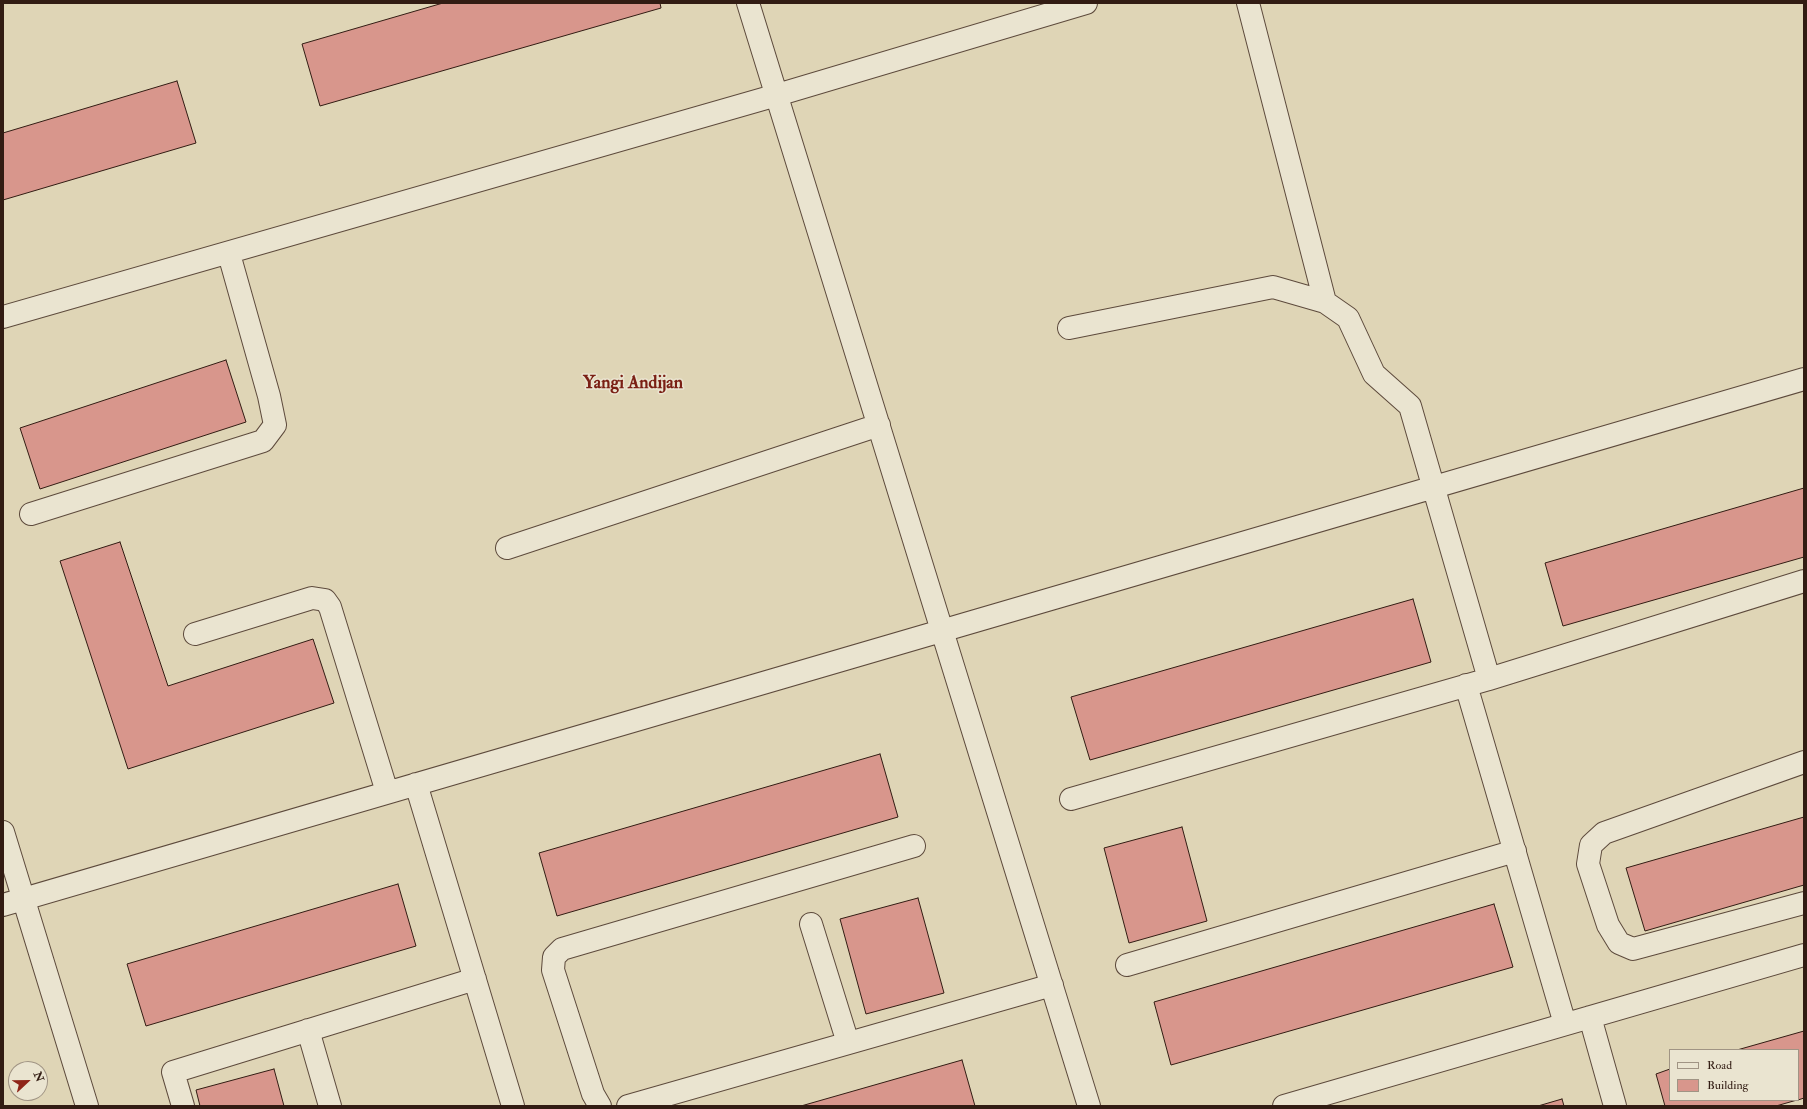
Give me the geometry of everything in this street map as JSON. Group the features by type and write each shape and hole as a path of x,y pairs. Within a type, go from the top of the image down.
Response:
{"street":[{"path":"748,3 1090,1106"},
{"path":"3,317 229,254 777,95 1086,3"},
{"path":"1248,3 1325,302"},
{"path":"31,514 263,441 275,425 270,396 229,254"},
{"path":"1069,328 1273,287 1325,302 1348,318 1374,374 1410,406 1489,679"},
{"path":"13,902 1804,378"},
{"path":"507,548 879,425"},
{"path":"1071,799 1489,679 1804,581"},
{"path":"195,634 312,598 325,600 330,607 387,792"},
{"path":"1466,685 1565,1024"},
{"path":"1804,762 1604,833 1591,845 1588,864 1608,925 1619,943 1634,949 1804,903"},
{"path":"416,784 513,1106"},
{"path":"3,832 13,902 87,1106"},
{"path":"600,1106 593,1094 553,970 554,957 562,949 914,846"},
{"path":"1127,965 1515,851"},
{"path":"812,924 848,1043"},
{"path":"1284,1106 1804,955"},
{"path":"183,1106 173,1072 475,979"},
{"path":"628,1106 1052,985"},
{"path":"1590,1017 1615,1106"},
{"path":"308,1030 330,1106"}],"building":[{"path":"443,3 660,3 661,8 320,106 302,44"},
{"path":"177,81 196,143 3,200 3,133"},
{"path":"226,360 246,422 40,489 20,428"},
{"path":"1804,488 1804,557 1563,626 1545,563"},
{"path":"120,542 168,686 313,639 334,703 128,769 60,561"},
{"path":"1413,599 1431,662 1090,760 1071,697"},
{"path":"880,754 898,817 557,916 539,853"},
{"path":"1804,817 1804,885 1645,931 1626,868"},
{"path":"1182,827 1207,921 1129,943 1104,848"},
{"path":"398,884 416,946 146,1026 127,964"},
{"path":"918,898 944,993 866,1014 840,919"},
{"path":"1494,904 1513,967 1171,1065 1154,1002"},
{"path":"1804,1031 1804,1098 1799,1100 1799,1049 1741,1049"},
{"path":"962,1060 975,1106 801,1106"},
{"path":"274,1069 284,1106 200,1106 196,1090"},
{"path":"1669,1069 1669,1101 1794,1101 1776,1106 1665,1106 1656,1074"},
{"path":"1562,1099 1564,1106 1538,1106"}],"district":[{"name":"Yangi Andijan","path":"633,384"}]}
